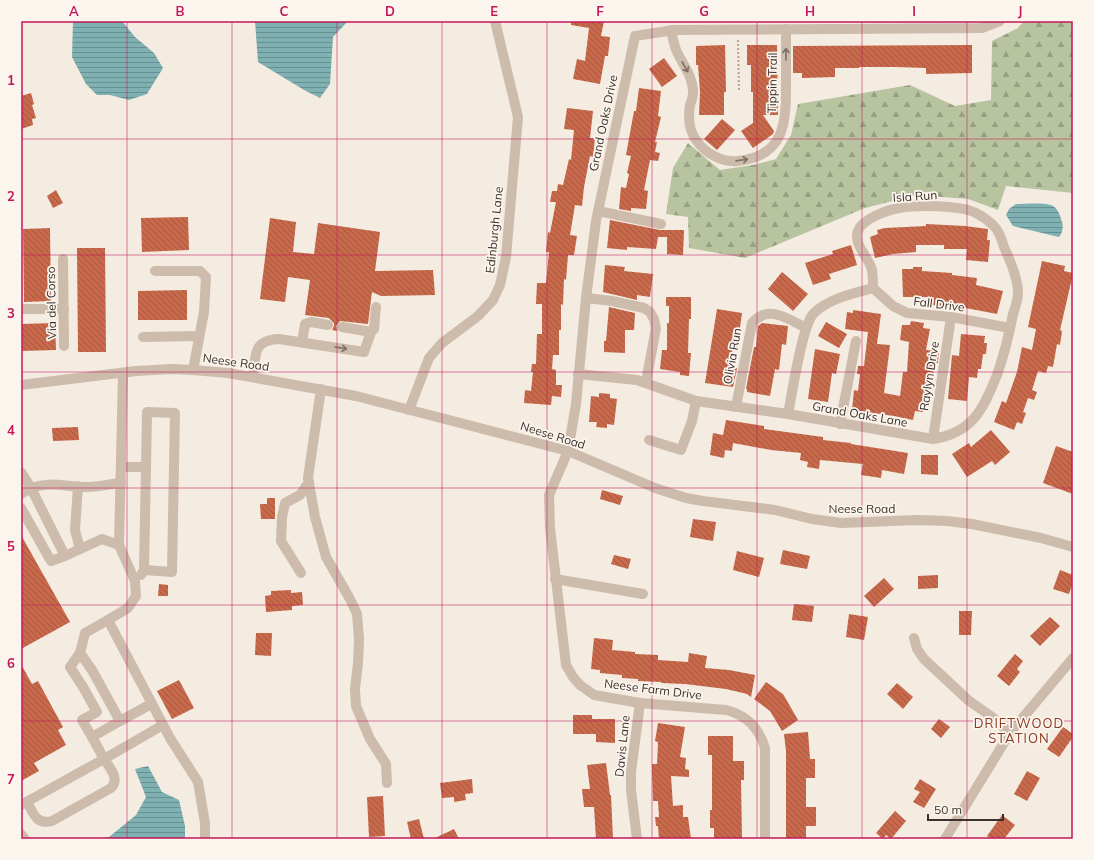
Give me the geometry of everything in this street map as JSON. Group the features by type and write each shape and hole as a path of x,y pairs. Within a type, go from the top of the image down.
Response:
{"street":[{"name":"Edinburgh Lane","path":"409,410 429,358 442,343 478,316 493,300 500,285 506,258 518,117 495,21"},
{"name":"Grand Oaks Drive","path":"568,451 576,404 586,298 598,211 635,36 671,30 786,29 871,25 982,28 1000,21"},
{"name":"Tippin Trail","path":"671,30 677,53 690,76 692,83 693,92 689,123 696,141 716,157 726,161 737,161 762,155 772,148 780,136 786,112 786,29"},
{"name":"Isla Run","path":"873,288 872,270 859,245 857,236 859,229 871,218 898,208 934,206 958,208 974,212 994,226 1012,265"},
{"path":"598,211 661,224"},
{"name":"Via del Corso","path":"63,259 64,346"},
{"name":"Grand Oaks Lane","path":"578,374 646,382 696,401 788,414 933,439 955,433 973,420 980,410 994,382 1003,359 1018,293 1012,265"},
{"path":"155,271 200,271 206,277 204,312 193,370"},
{"path":"788,414 804,332 813,314 837,298 873,288"},
{"name":"Fall Drive","path":"873,288 893,306 907,313 951,318 1010,328"},
{"path":"586,298 612,300 644,308 650,312 656,328 646,382"},
{"path":"253,377 257,350 261,343 269,340 279,339 364,352 371,332 374,329 376,307"},
{"path":"21,309 64,309"},
{"name":"Olivia Run","path":"736,407 752,323 756,317 765,313 773,313 806,328"},
{"name":"Raylyn Drive","path":"933,439 951,318"},
{"path":"302,342 305,324 311,322 328,325"},
{"path":"342,327 371,332"},
{"path":"143,337 199,336"},
{"path":"840,424 856,341"},
{"name":"Neese Road","path":"21,385 172,369 253,377 356,396 568,451 655,488 692,499 775,510 812,519 841,523 918,520 948,521 972,524 1073,546"},
{"path":"123,373 119,545 135,581 136,596 128,608 85,632 80,653 70,667 97,712 82,720 104,759 113,774 115,782 111,788 98,796 46,823 38,820 24,803 104,759 163,725"},
{"path":"321,389 308,478 315,517 326,556 357,614 359,639 355,689 356,706 370,740 386,764 387,783"},
{"path":"649,440 681,450 692,421 696,401"},
{"path":"136,590 144,570 147,412 175,413 172,572 144,570"},
{"name":"Neese Farm Drive","path":"568,451 549,495 549,522 566,665 580,685 594,695 640,702 726,710 736,712 746,718 762,737 764,748 765,839"},
{"path":"121,467 146,468"},
{"path":"21,472 31,488 65,556"},
{"path":"301,573 281,541 282,517 285,503 300,495 309,482"},
{"path":"21,494 31,488 49,484 87,487 120,483"},
{"path":"78,486 75,530 80,549"},
{"path":"21,508 51,561 102,539 119,545"},
{"path":"555,579 643,594"},
{"path":"108,620 151,704 198,782 205,823 205,839"},
{"path":"914,638 917,649 924,659 968,700 992,717 1010,734"},
{"path":"80,653 92,670 120,721"},
{"path":"945,839 1010,734 1073,658"},
{"name":"Davis Lane","path":"637,839 631,790 631,772 640,702"},
{"path":"92,737 151,704"},
{"path":"21,834 25,839"}],"path":[{"path":"738,30 739,92"}],"green space":[{"path":"1024,21 1073,21 1073,193 1006,186 998,210 968,199 916,195 865,208 745,258 689,248 688,217 666,214 673,168 688,143 720,170 753,165 776,159 791,135 798,104 910,85 955,106 991,100 992,41 1018,28"}],"water":[{"path":"73,21 122,21 135,37 154,53 163,68 147,94 129,100 110,95 97,95 86,84 72,57"},
{"path":"255,21 348,21 333,37 330,84 320,98 258,62"},
{"path":"1016,204 1045,204 1055,207 1063,224 1059,237 1013,226 1006,215 1009,209"},
{"path":"148,766 162,792 179,800 185,826 185,839 97,839 109,837 136,815 146,797 135,769"}],"building":[{"path":"571,21 604,21 601,36 610,37 608,56 605,56 600,84 573,79 577,59 585,61 589,28 571,25"},
{"path":"725,45 726,92 724,92 724,115 699,115 700,92 698,65 696,65 696,46"},
{"path":"747,45 777,45 778,115 763,115 774,131 773,134 753,148 741,131 753,123 751,65 747,65"},
{"path":"972,45 972,73 926,74 926,68 859,67 835,68 835,77 802,78 802,73 793,73 793,46"},
{"path":"664,58 677,76 662,87 649,69"},
{"path":"639,88 661,91 658,116 661,117 655,142 657,142 655,152 660,153 658,161 650,160 644,190 648,191 646,209 631,208 631,211 619,209 621,187 626,188 629,174 627,173 631,156 626,155 634,111 636,111"},
{"path":"31,93 34,104 32,105 36,118 32,119 33,125 21,129 21,96"},
{"path":"567,108 593,111 590,138 595,138 593,157 590,156 584,187 582,206 575,205 570,235 577,236 574,255 568,255 566,280 564,279 563,305 561,304 561,330 559,330 559,355 553,355 552,369 556,370 556,385 562,385 561,397 552,396 551,405 524,403 525,390 531,391 533,372 531,372 532,364 536,364 537,334 542,334 542,304 536,304 537,283 546,283 549,252 546,252 548,232 550,233 556,202 550,202 552,191 557,191 558,184 563,185 569,159 571,160 574,130 564,129"},
{"path":"722,119 735,130 717,150 704,139"},
{"path":"56,190 63,203 53,208 47,196"},
{"path":"188,217 189,250 142,252 141,218"},
{"path":"270,218 296,222 293,252 314,254 318,223 380,232 375,271 433,270 435,295 381,296 372,292 368,324 340,321 336,326 337,331 332,330 334,323 329,318 305,315 310,280 288,277 285,302 260,299"},
{"path":"610,220 660,230 684,230 683,255 667,254 667,237 658,237 656,249 627,247 627,250 607,248"},
{"path":"926,224 988,229 987,240 990,240 988,262 966,260 967,249 944,249 944,245 916,245 916,252 893,254 875,258 870,237 878,234 877,230 885,228 926,226"},
{"path":"50,228 51,301 24,302 23,229"},
{"path":"851,245 857,265 829,274 831,279 813,285 805,263 833,254 832,251"},
{"path":"77,248 105,248 106,352 78,352"},
{"path":"1042,261 1065,266 1064,271 1073,274 1060,330 1062,331 1060,345 1057,344 1053,367 1048,366 1046,373 1038,371 1032,390 1037,392 1034,400 1028,398 1023,412 1026,413 1022,424 1017,422 1014,430 994,422 1002,401 1006,403 1017,372 1022,347 1032,350 1036,329 1028,327"},
{"path":"605,265 625,267 624,271 653,274 650,297 637,295 637,300 603,292"},
{"path":"913,267 922,267 922,271 952,273 952,275 977,278 976,285 1003,291 997,314 950,305 929,305 929,297 903,297 902,269 913,269"},
{"path":"782,272 808,294 793,311 768,289"},
{"path":"187,290 187,320 138,320 138,291"},
{"path":"666,297 691,297 688,353 691,353 689,376 680,375 680,372 660,369 662,350 667,350 667,323 669,323 669,306 666,306"},
{"path":"609,307 635,313 634,330 625,330 625,353 604,352 604,341 606,341"},
{"path":"717,309 742,313 737,349 733,348 729,367 737,368 733,387 705,383"},
{"path":"853,310 881,314 877,344 890,345 884,393 900,396 903,372 907,372 909,342 900,340 902,325 910,325 911,321 924,323 923,328 930,329 926,350 939,351 938,363 935,363 932,386 927,385 923,412 915,411 913,420 852,410 854,390 858,391 860,374 857,374 858,366 864,366 868,332 845,329 847,312 853,313"},
{"path":"826,322 847,334 839,348 818,336"},
{"path":"55,323 56,350 21,351 21,324"},
{"path":"762,323 788,326 786,345 782,344 779,370 775,369 770,396 747,392 746,389 754,347 756,347 758,326"},
{"path":"961,334 985,336 984,343 987,343 986,354 983,354 981,369 978,369 977,378 969,377 967,401 948,399 952,355 959,356"},
{"path":"815,349 840,354 836,374 832,373 828,402 808,399"},
{"path":"599,393 610,394 610,398 617,399 614,425 607,424 607,428 596,427 597,422 589,422 591,396 599,397"},
{"path":"726,420 764,426 764,429 823,437 823,440 851,443 908,453 904,474 882,470 881,478 861,475 863,464 820,460 819,469 807,467 808,462 800,460 801,453 771,450 733,443 732,451 725,450 724,458 710,455 713,433 723,435"},
{"path":"78,427 79,440 53,441 52,428"},
{"path":"991,430 1010,452 995,465 992,461 967,477 952,454 969,443 971,447"},
{"path":"1056,446 1073,452 1073,494 1043,483"},
{"path":"921,455 938,455 938,475 921,474"},
{"path":"602,490 623,496 620,505 600,499"},
{"path":"267,498 275,498 275,519 261,519 260,504 267,504"},
{"path":"693,519 716,522 713,541 690,537"},
{"path":"21,535 70,622 21,649"},
{"path":"783,550 810,556 807,569 780,564"},
{"path":"737,551 764,558 759,577 733,570"},
{"path":"614,555 631,559 628,569 611,564"},
{"path":"1060,570 1073,575 1073,582 1069,594 1053,589"},
{"path":"938,575 938,588 918,589 918,576"},
{"path":"884,578 894,589 874,607 864,596"},
{"path":"159,584 168,585 168,596 158,596"},
{"path":"291,590 291,593 302,592 303,605 292,606 292,610 266,612 265,596 271,595 271,591"},
{"path":"794,604 814,606 812,622 792,620"},
{"path":"959,611 972,611 971,635 959,635"},
{"path":"849,614 868,617 864,640 846,637"},
{"path":"1050,617 1060,626 1040,646 1030,636"},
{"path":"256,633 272,633 271,656 255,655"},
{"path":"594,638 613,640 612,650 635,652 635,654 658,655 658,660 688,662 689,653 707,656 705,668 729,670 755,675 751,697 747,694 726,689 685,684 638,681 638,679 622,678 622,675 600,673 600,670 591,669"},
{"path":"1015,654 1023,661 1017,669 1020,672 1009,686 997,676"},
{"path":"21,664 32,684 38,681 63,727 58,730 66,745 34,763 39,771 21,781"},
{"path":"179,680 194,708 172,719 157,691"},
{"path":"766,682 783,694 798,720 782,731 770,711 754,699"},
{"path":"897,683 913,697 903,709 887,694"},
{"path":"573,715 592,715 592,719 615,719 615,743 596,742 596,734 573,734"},
{"path":"939,719 950,727 941,738 931,729"},
{"path":"658,723 685,727 680,757 686,758 685,769 689,770 689,777 671,776 673,806 683,805 683,817 688,817 691,839 659,839 658,826 656,826 655,817 659,817 658,801 653,801 652,771 652,764 657,764 658,742 655,741"},
{"path":"1063,727 1073,734 1073,737 1059,757 1047,749"},
{"path":"808,732 810,759 815,759 815,778 806,778 806,807 816,807 816,826 806,826 806,839 786,839 786,751 784,734"},
{"path":"708,736 733,736 733,761 744,761 744,780 741,780 742,839 714,839 714,828 710,828 710,810 712,810 712,755 708,755"},
{"path":"606,763 611,795 613,839 596,839 594,807 584,807 582,789 590,789 587,765"},
{"path":"1027,771 1040,778 1027,801 1014,794"},
{"path":"472,779 473,793 465,794 466,800 454,802 454,797 442,798 440,783"},
{"path":"920,779 936,789 924,808 913,802 920,792 914,789"},
{"path":"383,796 385,836 369,837 367,797"},
{"path":"895,811 906,821 891,839 886,835 883,839 876,833"},
{"path":"1002,815 1015,825 1004,839 991,839 987,836"},
{"path":"419,819 424,839 411,839 407,822"},
{"path":"454,829 459,839 433,839"}],"district":[{"name":"DRIFTWOOD STATION","path":"1019,730"}]}
